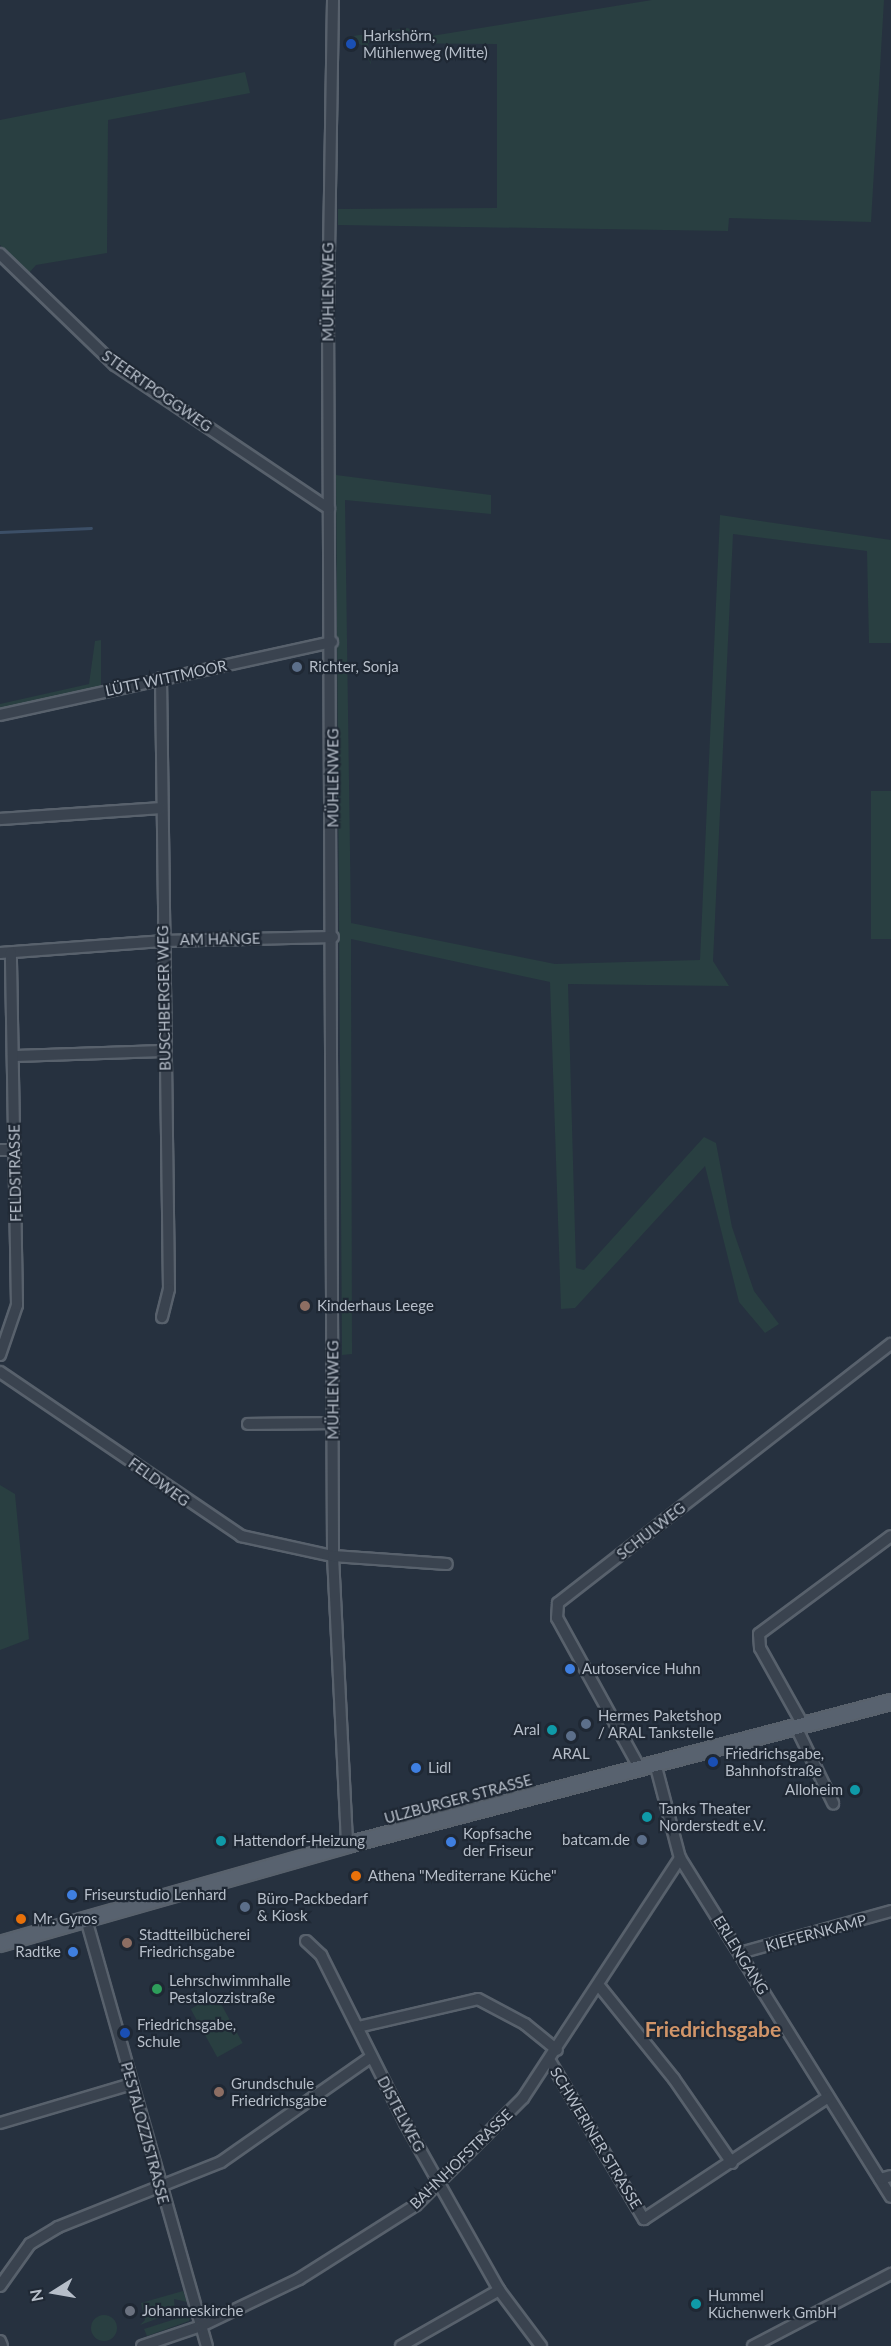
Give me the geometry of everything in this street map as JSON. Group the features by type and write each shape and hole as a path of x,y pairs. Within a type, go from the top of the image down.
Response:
{"main road":[{"name":"ULZBURGER STRASSE","path":"0,1944 347,1845 891,1702"}],"street":[{"name":"MÜHLENWEG","path":"333,0 329,508 332,642 333,1556 347,1845"},
{"name":"STEERTPOGGWEG","path":"0,254 115,365 329,508"},
{"name":"LÜTT WITTMOOR","path":"0,715 332,642"},
{"name":"BUSCHBERGER WEG","path":"161,678 162,940 169,1289 162,1317"},
{"path":"0,819 161,808"},
{"name":"AM HANGE","path":"5,953 162,940 333,937"},
{"name":"FELDSTRASSE","path":"0,1355 17,1305 13,1056 5,953"},
{"path":"13,1056 165,1051"},
{"path":"0,1150 15,1150"},
{"name":"SCHULWEG","path":"639,1767 557,1618 558,1604 891,1344"},
{"name":"FELDWEG","path":"0,1372 241,1536 333,1556"},
{"path":"248,1424 333,1423"},
{"path":"832,1803 799,1726 760,1648 759,1634 891,1536"},
{"path":"333,1556 447,1564"},
{"name":"ERLENGANG","path":"655,1763 680,1858 891,2197"},
{"name":"BAHNHOFSTRASSE","path":"142,2346 201,2326 348,2252 439,2183 523,2098 600,1987 680,1858"},
{"name":"KIEFERNKAMP","path":"740,1953 891,1911"},
{"name":"PESTALOZZISTRASSE","path":"86,1919 159,2186 207,2346"},
{"name":"DISTELWEG","path":"306,1941 321,1956 358,2027 371,2058 499,2290 540,2346"},
{"path":"600,1987 643,2039 732,2163"},
{"path":"358,2027 478,1999 525,2024 557,2050"},
{"path":"0,2286 30,2244 159,2186 221,2163 371,2058"},
{"name":"SCHWERINER STRASSE","path":"550,2061 646,2217 732,2163 828,2097"},
{"path":"0,2123 132,2084"},
{"path":"880,2180 891,2176"},
{"path":"753,2346 891,2274"},
{"path":"401,2346 499,2290"},
{"path":"0,2341 2,2346"}],"green space":[{"path":"652,0 884,0 871,222 729,218 728,231 338,225 338,209 497,208 497,44 368,43 371,65 363,46 346,37 408,28 419,38"},
{"path":"245,72 250,93 108,120 107,253 36,265 28,274 0,245 0,120"},
{"path":"336,475 491,495 491,514 345,500 351,923 555,964 700,960 720,515 891,540 891,643 869,643 867,551 733,534 713,961 729,986 568,984 576,1268 584,1270 704,1137 716,1143 732,1227 754,1291 779,1324 765,1333 739,1302 705,1166 575,1308 561,1309 550,982 351,939 352,1354 342,1355"},
{"path":"101,640 101,687 0,711 0,704 89,684 95,641"},
{"path":"871,791 891,791 891,939 871,939"},
{"path":"0,1485 15,1494 29,1639 0,1650"},
{"path":"216,1995 243,2043 217,2057 191,2009"},
{"path":"183,2291 187,2302 174,2299 175,2312 140,2325 145,2320 141,2303"},
{"path":"191,2314 189,2321 147,2336 144,2329"},
{"path":"104,2315 113,2319 117,2328 113,2337 104,2341 95,2337 91,2328 95,2319"}],"waterway":[{"path":"0,532 91,528"}],"place":[{"name":"Harkshörn, Mühlenweg (Mitte)","path":"351,44"},
{"name":"Richter, Sonja","path":"297,667"},
{"name":"Kinderhaus Leege","path":"305,1306"},
{"name":"Autoservice Huhn","path":"570,1669"},
{"name":"Hermes Paketshop / ARAL Tankstelle","path":"586,1724"},
{"name":"Aral","path":"552,1730"},
{"name":"ARAL","path":"571,1736"},
{"name":"Friedrichsgabe, Bahnhofstraße","path":"713,1762"},
{"name":"Lidl","path":"416,1768"},
{"name":"Alloheim","path":"855,1790"},
{"name":"Tanks Theater Norderstedt e.V.","path":"647,1817"},
{"name":"batcam.de","path":"642,1840"},
{"name":"Hattendorf-Heizung","path":"221,1841"},
{"name":"Kopfsache der Friseur","path":"451,1842"},
{"name":"Athena \"Mediterrane Küche\"","path":"356,1876"},
{"name":"Friseurstudio Lenhard","path":"72,1895"},
{"name":"Büro-Packbedarf & Kiosk","path":"245,1907"},
{"name":"Mr. Gyros","path":"21,1919"},
{"name":"Stadtteilbücherei Friedrichsgabe","path":"127,1943"},
{"name":"Radtke","path":"73,1952"},
{"name":"Lehrschwimmhalle Pestalozzistraße","path":"157,1989"},
{"name":"Friedrichsgabe, Schule","path":"125,2033"},
{"name":"Grundschule Friedrichsgabe","path":"219,2092"},
{"name":"Hummel Küchenwerk GmbH","path":"696,2304"},
{"name":"Johanneskirche","path":"130,2311"}],"district":[{"name":"Friedrichsgabe","path":"713,2029"}]}
